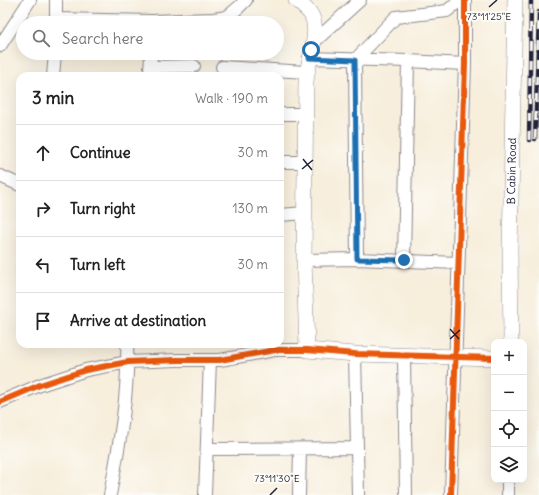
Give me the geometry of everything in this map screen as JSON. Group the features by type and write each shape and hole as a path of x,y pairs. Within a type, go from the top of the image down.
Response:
{"street":[{"path":"20,16 30,0"},
{"path":"56,0 56,16"},
{"path":"228,16 246,0"},
{"path":"296,0 310,14 314,24 314,41 308,65 306,114 304,260 307,350"},
{"path":"314,41 360,0"},
{"path":"357,259 355,60 396,17 447,11 460,0"},
{"path":"451,495 465,64 465,0"},
{"name":"B Cabin Road","path":"511,339 510,249 515,0"},
{"path":"0,46 16,21"},
{"path":"53,72 54,60"},
{"path":"151,60 150,71 194,66"},
{"path":"222,67 308,65 355,60 465,64"},
{"path":"404,260 408,61"},
{"path":"284,114 306,114"},
{"path":"284,162 306,162"},
{"path":"0,176 16,183"},
{"path":"284,214 305,213"},
{"path":"304,260 357,259 458,263"},
{"path":"110,495 122,422 128,362 127,348"},
{"path":"0,402 40,385 86,370 128,362 220,360 275,350 307,350 404,356 491,358"},
{"path":"355,354 358,495"},
{"path":"404,356 406,495"},
{"path":"205,495 210,360"},
{"path":"207,449 358,448"},
{"path":"299,495 300,449"},
{"path":"508,483 508,495"}],"railway":[{"path":"529,140 531,0"},
{"path":"535,139 539,12"}],"cycle path":[{"path":"451,495 465,64 465,0"},
{"path":"0,402 40,385 86,370 128,362 220,360 275,350 491,358"}],"route":[{"path":"311,50 309,58 355,60 357,259 404,260"}]}
